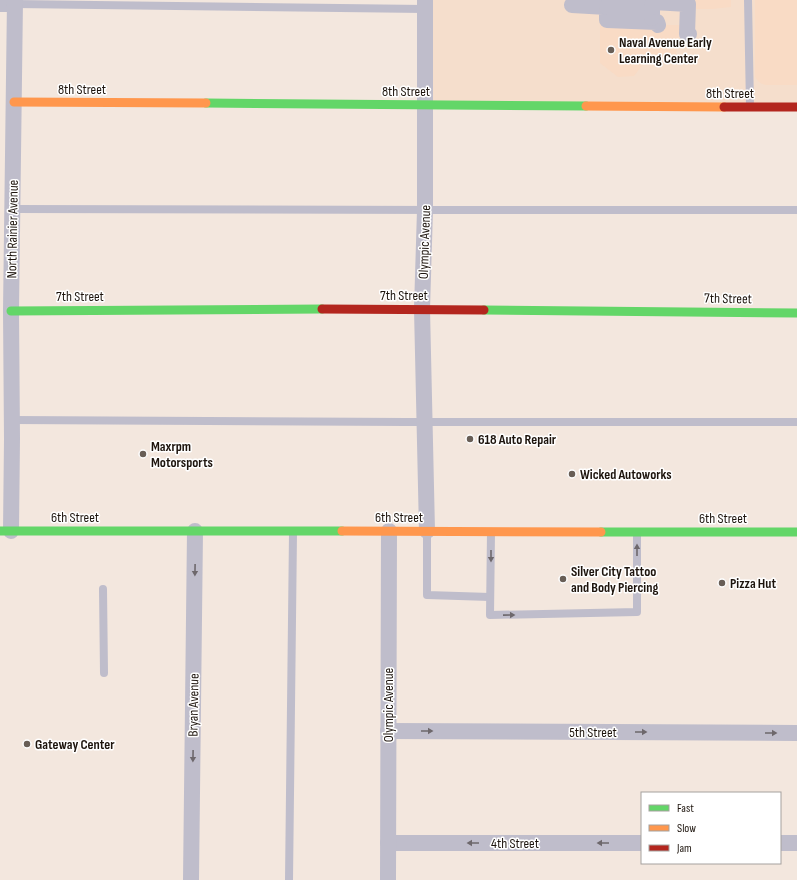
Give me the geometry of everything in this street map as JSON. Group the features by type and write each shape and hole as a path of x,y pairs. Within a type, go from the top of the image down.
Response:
{"street":[{"path":"572,5 607,6 654,18 653,2 688,4 687,34 689,34"},
{"name":"North Rainier Avenue","path":"6,531 12,420 12,209 14,102 10,3"},
{"name":"Olympic Avenue","path":"425,5 425,210 422,309 427,531"},
{"name":"8th Street","path":"14,102 797,107"},
{"name":"7th Street","path":"12,311 422,309 797,313"},
{"name":"6th Street","path":"6,531 797,532"},
{"name":"Bryan Avenue","path":"191,880 195,531"},
{"name":"Olympic Avenue","path":"388,880 389,531"},
{"name":"5th Street","path":"388,731 797,733"},
{"name":"4th Street","path":"388,843 641,843"},
{"path":"781,843 797,843"}],"lane":[{"path":"748,0 750,107"},
{"path":"10,3 425,5"},
{"path":"12,209 797,210"},
{"path":"12,420 797,422"},
{"path":"289,880 293,531"},
{"path":"427,531 427,595 490,597"},
{"path":"491,531 490,615 637,612 637,532"},
{"path":"103,589 104,673"}],"shaded area":[{"name":"Naval Avenue Early Learning Center","path":"425,0 797,0 797,107 425,105"},
{"path":"674,0 731,0 731,7 690,9"},
{"path":"755,0 797,0 797,85 766,85 757,80 755,77"},
{"path":"600,23 680,25 676,54 651,54 634,76 618,77 600,63"}],"traffic: fast":[{"path":"206,103 586,106"},
{"path":"11,311 322,309"},
{"path":"484,310 797,313"},
{"path":"0,531 342,531"},
{"path":"601,532 797,532"}],"traffic: slow":[{"path":"14,102 206,103"},
{"path":"586,106 724,107"},
{"path":"342,531 601,532"}],"traffic: jam":[{"path":"724,107 797,107"},
{"path":"322,309 484,310"}],"place":[{"name":"Naval Avenue Early Learning Center","path":"611,50"},
{"name":"618 Auto Repair","path":"470,439"},
{"name":"Maxrpm Motorsports","path":"143,454"},
{"name":"Wicked Autoworks","path":"572,474"},
{"name":"Silver City Tattoo and Body Piercing","path":"563,579"},
{"name":"Pizza Hut","path":"722,583"},
{"name":"Gateway Center","path":"27,744"}]}
